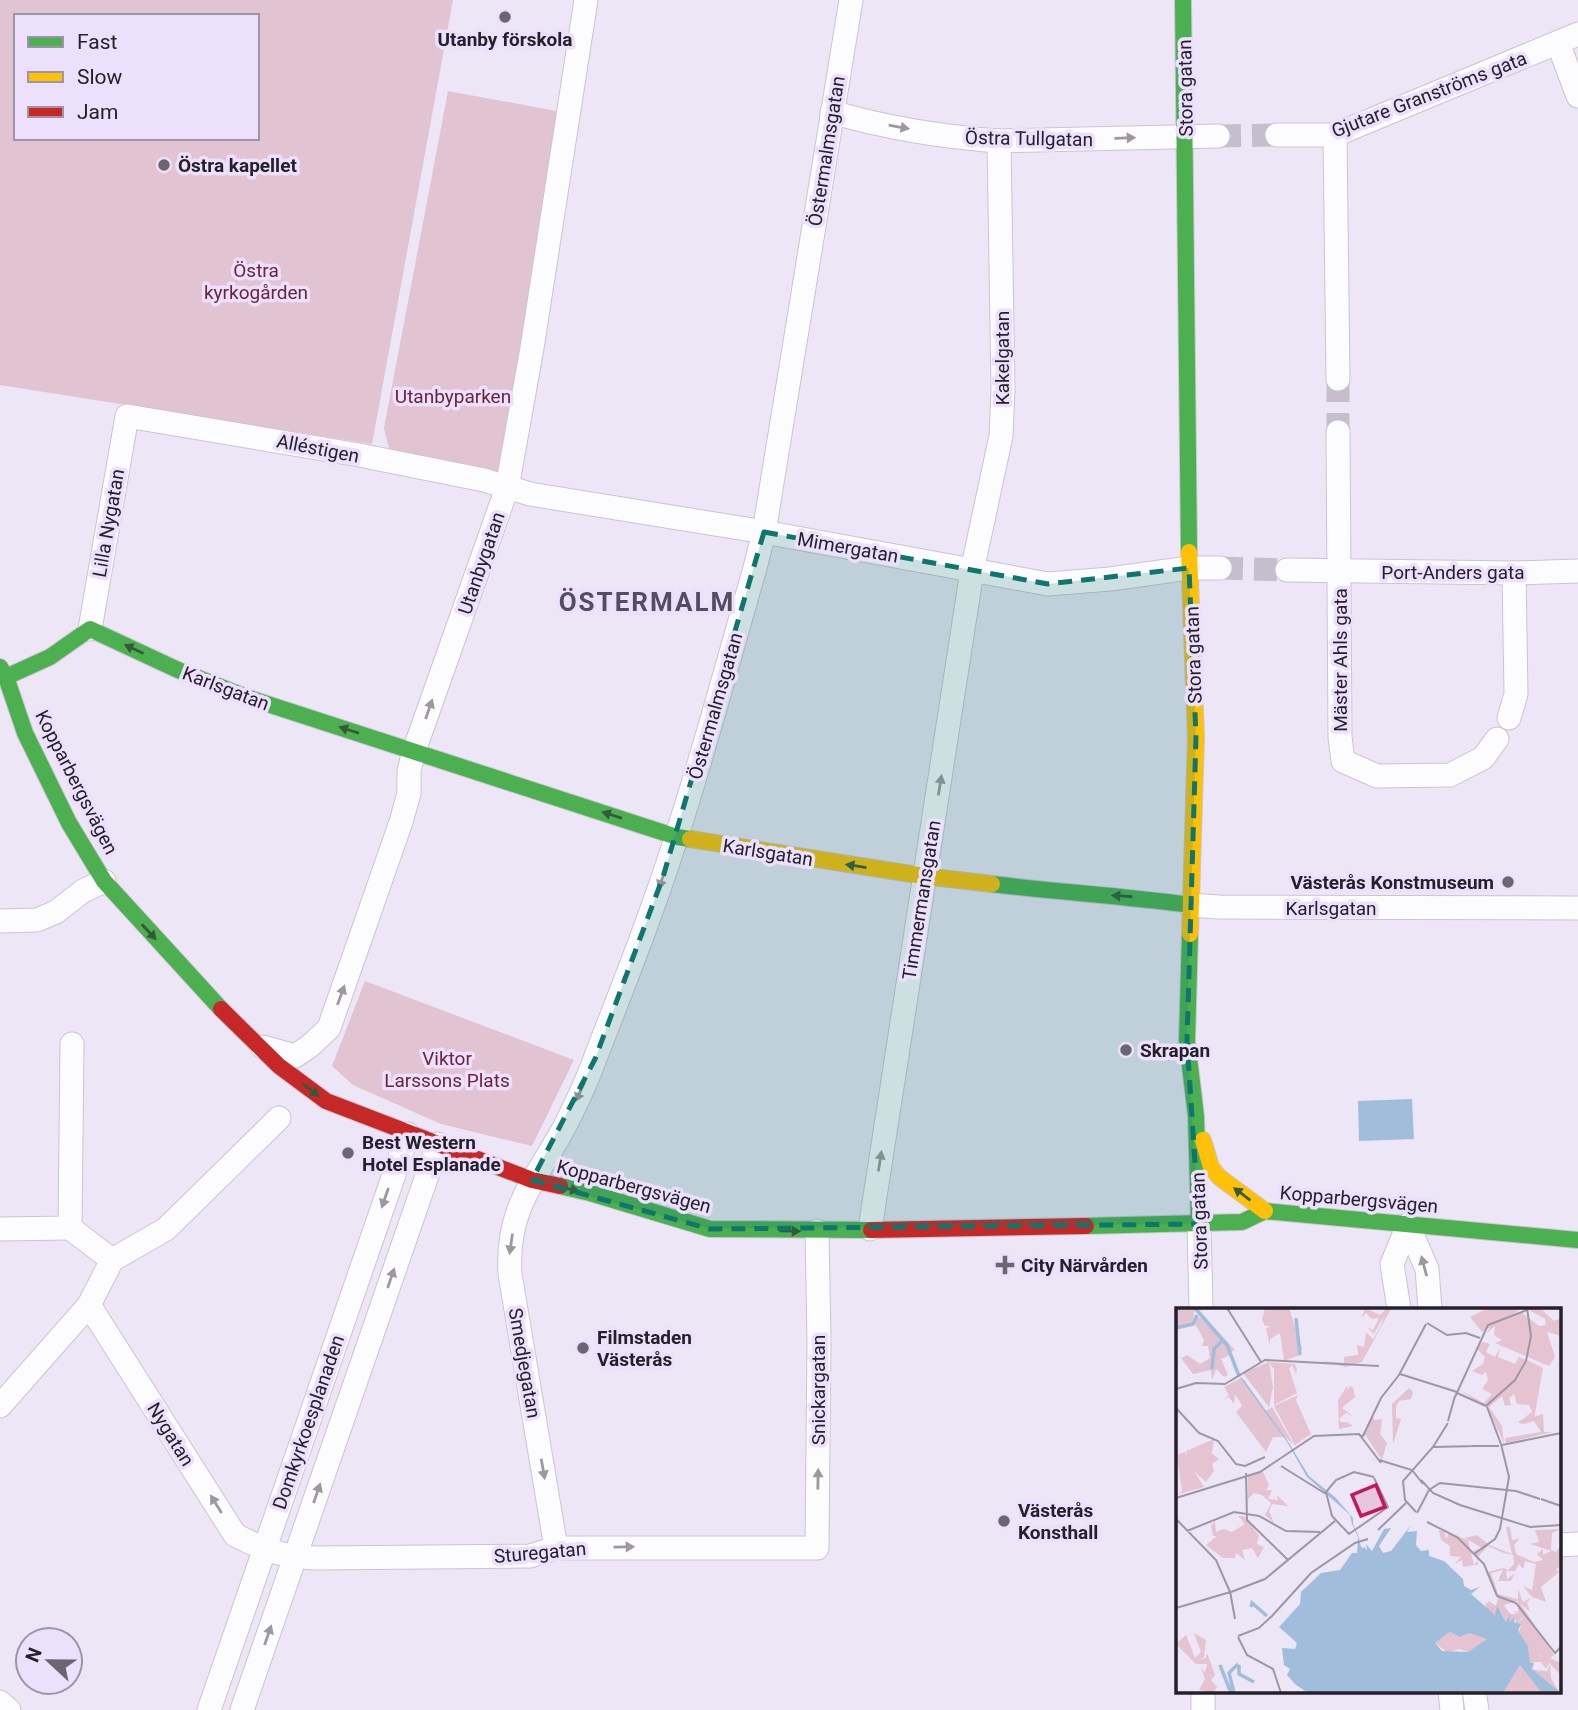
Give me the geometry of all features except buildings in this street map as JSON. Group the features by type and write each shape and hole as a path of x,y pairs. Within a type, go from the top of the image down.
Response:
{"street":[{"name":"Utanbygatan","path":"258,1045 295,1056 329,1028 401,822 409,793 409,771 414,751 507,488 532,348 586,0"},
{"name":"Östermalmsgatan","path":"532,1180 565,1124 595,1059 677,837 764,532 851,0"},
{"name":"Stora gatan","path":"1183,0 1189,568 1196,737 1186,1041 1196,1116 1201,1308"},
{"path":"1568,38 1578,96"},
{"name":"Gjutare Granströms gata","path":"1277,135 1335,135 1568,38"},
{"name":"Östra Tullgatan","path":"832,112 964,138 999,141 1186,136"},
{"path":"1335,135 1338,379"},
{"path":"1186,136 1218,136"},
{"name":"Kakelgatan","path":"972,571 1001,436 999,141"},
{"name":"Alléstigen","path":"127,416 359,455 484,480 507,488"},
{"name":"Lilla Nygatan","path":"90,629 127,416"},
{"name":"Mäster Ahls gata","path":"1338,432 1340,737 1343,761 1377,776 1450,775 1483,758 1497,739"},
{"name":"Mimergatan","path":"507,488 1048,584 1069,584 1189,568"},
{"path":"1189,568 1220,568"},
{"name":"Port-Anders gata","path":"1287,570 1514,573 1578,571"},
{"name":"Timmermansgatan","path":"870,1229 972,571"},
{"path":"1509,718 1516,694 1514,573"},
{"path":"3,672 34,666 68,648 90,629"},
{"name":"Karlsgatan","path":"90,629 178,670 246,697 677,837 924,876 1190,905 1233,908 1578,908"},
{"name":"Kopparbergsvägen","path":"3,672 25,733 69,823 104,881 218,1006 279,1066 326,1101 532,1180 710,1229 933,1230 1199,1224 1241,1222 1265,1212 1578,1240"},
{"path":"0,920 37,920 56,912 83,891 104,881"},
{"path":"70,1228 72,1044"},
{"path":"1196,1116 1211,1167 1219,1177 1265,1212"},
{"path":"0,1406 89,1305 112,1260 166,1229 279,1118"},
{"name":"Domkyrkoesplanaden","path":"208,1710 408,1134"},
{"name":"Domkyrkoesplanaden","path":"242,1710 438,1144"},
{"name":"Smedjegatan","path":"532,1180 520,1202 512,1234 510,1274 556,1548"},
{"path":"1398,1308 1392,1264 1408,1225"},
{"path":"1408,1225 1427,1269 1430,1308"},
{"path":"0,1229 70,1228 112,1260"},
{"name":"Snickargatan","path":"817,1231 817,1548"},
{"name":"Nygatan","path":"89,1305 235,1535 263,1550"},
{"path":"1560,1545 1578,1544"},
{"name":"Sturegatan","path":"263,1550 295,1558 530,1556 556,1548 817,1548"},
{"path":"1203,1692 1203,1710"},
{"path":"1450,1692 1452,1710"},
{"path":"1475,1692 1477,1710"},
{"path":"0,1702 9,1710"}],"highlighted area":[{"path":"764,532 1048,584 1189,568 1196,737 1187,1041 1199,1224 710,1229 532,1180 595,1059 663,877"}],"green space":[{"name":"Östra kyrkogården","path":"0,0 453,0 372,444 0,385"},
{"name":"Utanbyparken","path":"448,91 562,112 503,475 391,457 384,428"},
{"name":"Viktor Larssons Plats","path":"365,981 574,1060 532,1146 441,1124 353,1085 332,1066"}],"water":[{"path":"1412,1099 1414,1139 1359,1141 1358,1101"}],"tunnel":[{"path":"1218,136 1277,135"},
{"path":"1338,379 1338,432"},
{"path":"1220,568 1287,570"}],"traffic: fast":[{"path":"1183,0 1189,552"},
{"path":"6,677 50,657 90,629 178,670 246,697 690,839"},
{"path":"0,667 25,733 69,823 104,881 221,1009"},
{"path":"992,884 1190,905"},
{"path":"1190,934 1187,1041 1196,1116 1199,1224"},
{"path":"560,1186 710,1229 871,1230"},
{"path":"1086,1226 1242,1222 1265,1211 1578,1240"}],"traffic: slow":[{"path":"1189,552 1196,737 1190,934"},
{"path":"690,839 924,876 992,884"},
{"path":"1203,1140 1211,1167 1219,1177 1265,1211"}],"traffic: jam":[{"path":"221,1009 279,1066 326,1101 532,1180 560,1186"},
{"path":"871,1230 1086,1226"}],"place":[{"name":"Utanby förskola","path":"505,17"},
{"name":"Östra kapellet","path":"164,165"},
{"name":"Västerås Konstmuseum","path":"1508,882"},
{"name":"Skrapan","path":"1126,1050"},
{"name":"Best Western Hotel Esplanade","path":"348,1153"},
{"name":"City Närvården","path":"1005,1265"},
{"name":"Filmstaden Västerås","path":"583,1348"},
{"name":"Västerås Konsthall","path":"1004,1521"}],"district":[{"name":"ÖSTERMALM","path":"647,602"}]}
